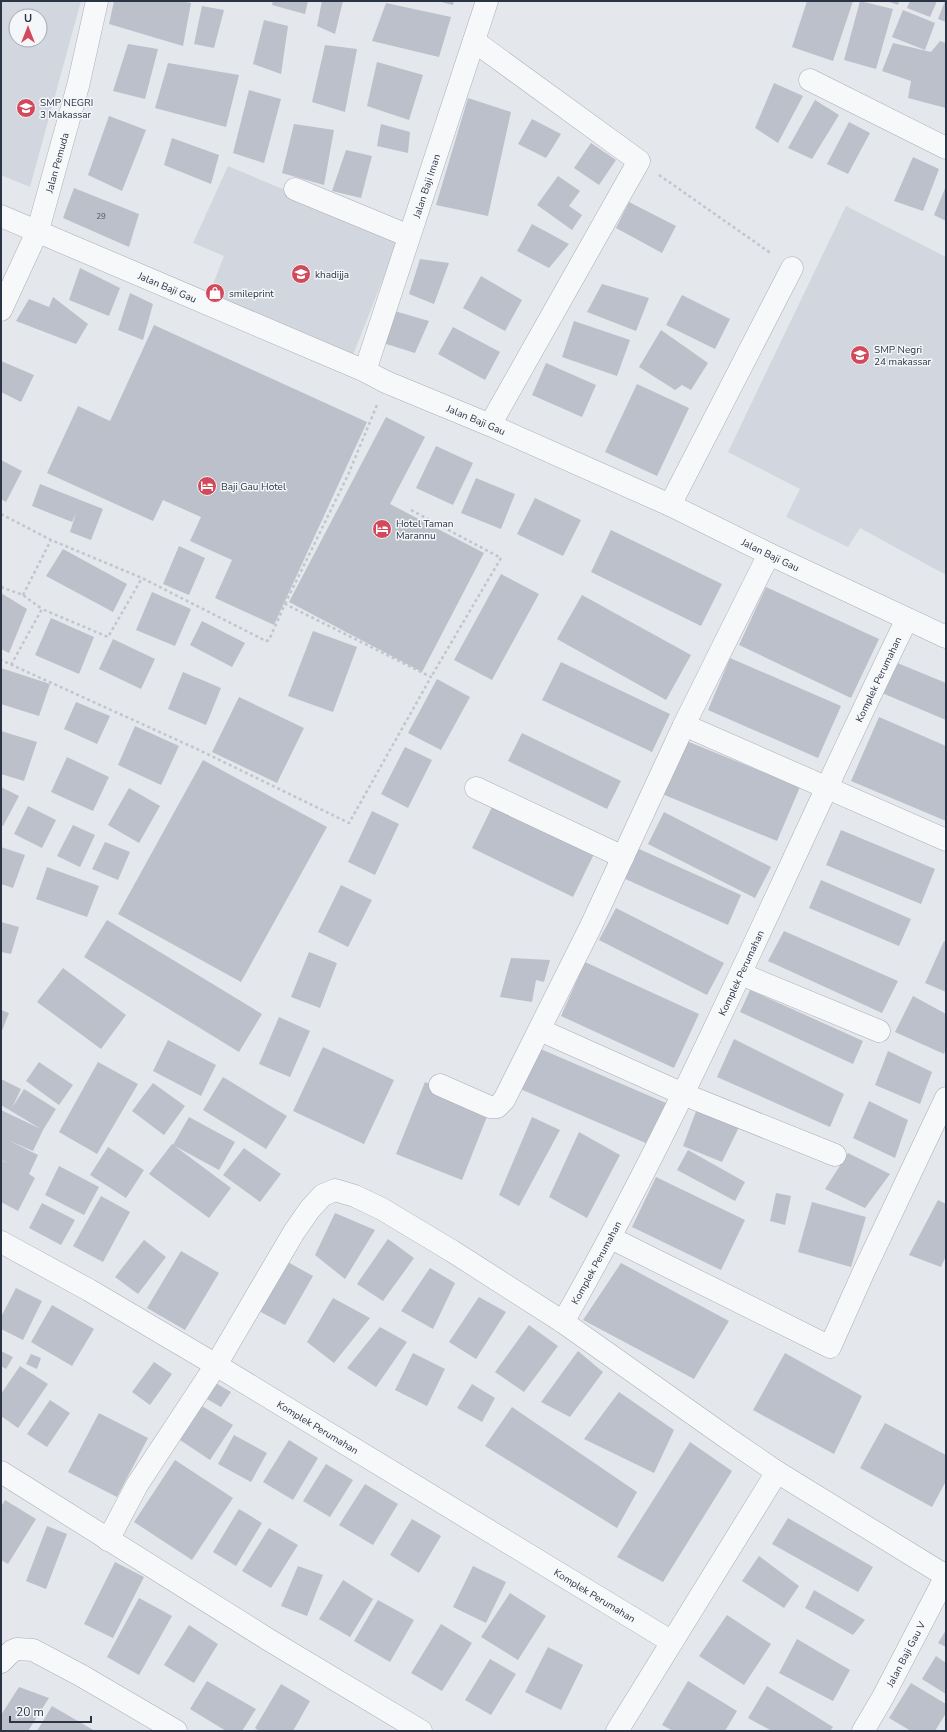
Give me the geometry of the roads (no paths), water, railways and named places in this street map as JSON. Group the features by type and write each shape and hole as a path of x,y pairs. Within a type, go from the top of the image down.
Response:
{"street":[{"name":"Jalan Pemuda","path":"1,310 38,230 78,86 97,1"},
{"name":"Jalan Baji Iman","path":"364,371 487,1"},
{"path":"474,41 639,161 490,425"},
{"path":"810,80 946,148"},
{"path":"295,189 409,236"},
{"name":"Jalan Baji Gau","path":"1,216 38,230 364,371 386,382 490,425 670,505 769,554 946,636"},
{"path":"670,505 792,268"},
{"path":"440,1085 486,1106 497,1107 504,1100 540,1030 623,857 684,724 769,554"},
{"name":"Komplek Perumahan","path":"563,1322 611,1238 683,1094 741,974 867,701 907,619"},
{"path":"684,724 827,789 946,840"},
{"path":"476,788 623,857"},
{"path":"741,974 879,1032"},
{"path":"540,1030 683,1094 835,1155"},
{"path":"611,1238 830,1347 864,1271 946,1098"},
{"path":"108,1540 137,1485 216,1365 294,1232 322,1195 336,1190 355,1196 382,1209 452,1251 563,1322 723,1436 777,1472 946,1576"},
{"name":"Komplek Perumahan","path":"1,1242 89,1290 216,1365 672,1642"},
{"path":"1,1472 108,1540 421,1731"},
{"path":"617,1731 777,1472"},
{"name":"Jalan Baji Gau V","path":"863,1731 883,1697 946,1576"},
{"path":"1,1662 12,1651 18,1649 33,1650 82,1676 176,1731"}],"place":[{"name":"SMP NEGRI 3 Makassar","path":"26,108"},
{"name":"khadijja","path":"301,274"},
{"name":"smileprint","path":"215,293"},
{"name":"SMP Negri 24 makassar","path":"860,355"},
{"name":"Baji Gau Hotel","path":"207,486"},
{"name":"Hotel Taman Marannu","path":"382,529"}]}
